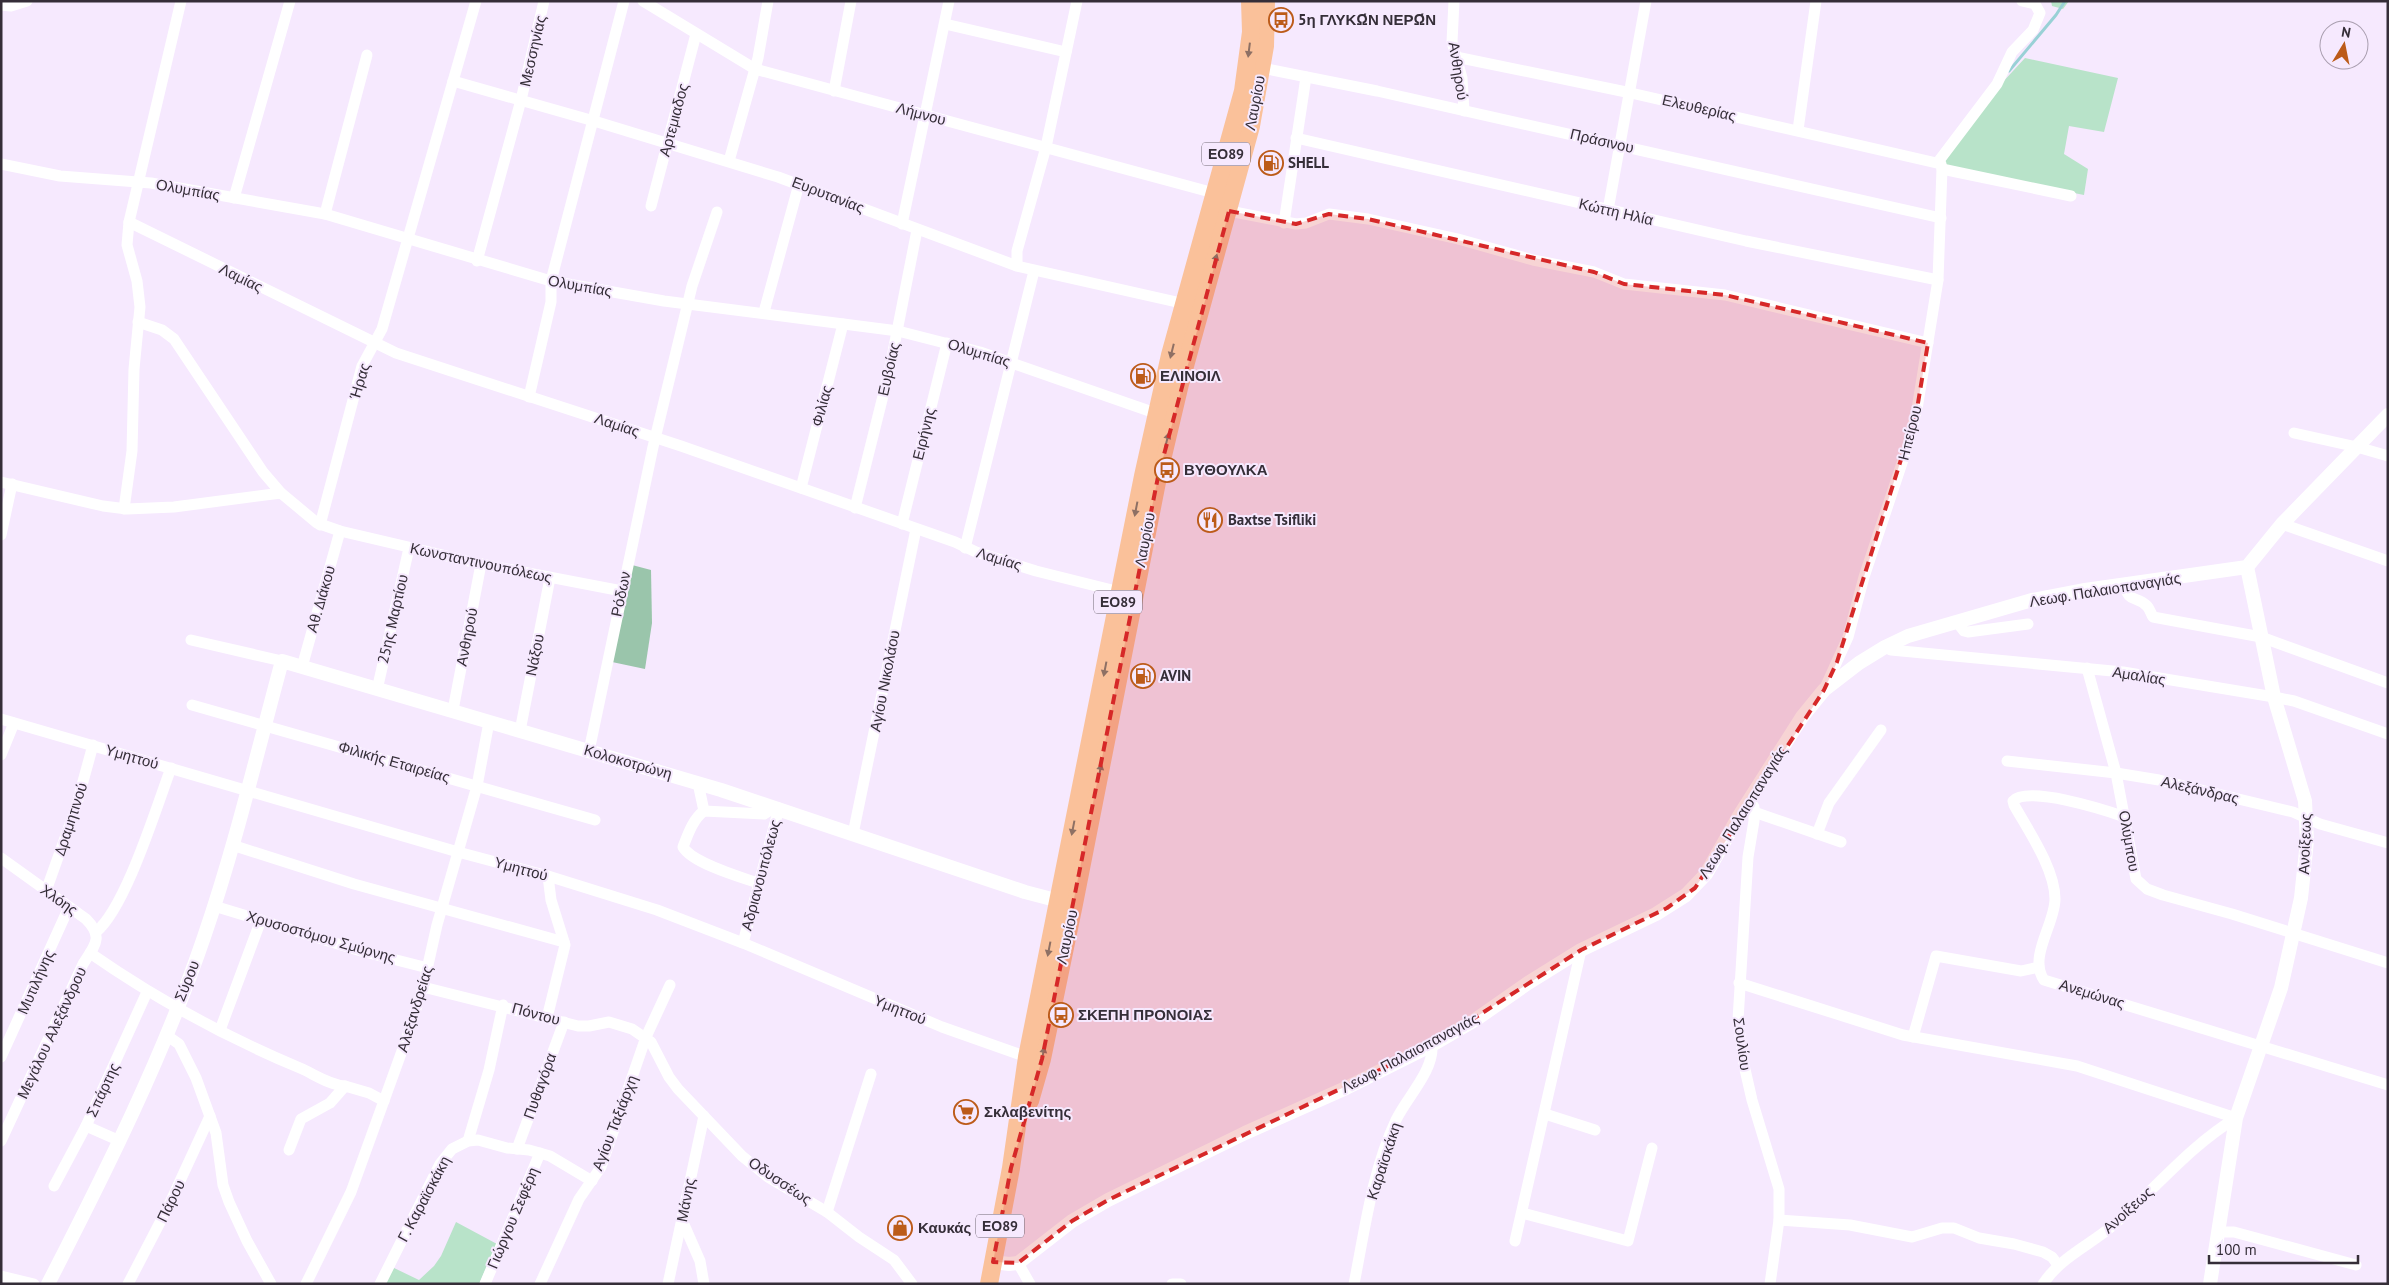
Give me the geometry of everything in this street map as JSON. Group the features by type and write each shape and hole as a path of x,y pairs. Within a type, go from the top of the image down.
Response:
{"main road":[{"name":"Λαυρίου","path":"1011,1168 1042,1059 1066,903 1120,592 1143,476 1184,304 1243,91 1251,32 1250,1"},
{"name":"Λαυρίου","path":"989,1284 1011,1168 1027,1057 1066,903 1158,477 1251,126 1267,34 1266,1"}],"street":[{"path":"1,5 27,1"},
{"path":"124,509 132,451 140,296 128,252 129,222 181,1"},
{"path":"234,198 290,1"},
{"name":"Ήρας","path":"320,525 362,366 376,343 409,240 476,1"},
{"name":"Μεσσηνίας","path":"477,261 521,100 544,1"},
{"path":"529,397 551,302 551,281 624,1"},
{"name":"Λήμνου","path":"643,1 755,69 1214,193"},
{"path":"729,161 755,69 768,1"},
{"path":"834,91 851,1"},
{"path":"902,224 950,1"},
{"path":"1017,266 1017,251 1046,147 1077,1"},
{"name":"Ανθηρού","path":"1454,1 1452,42 1462,78 1464,111"},
{"path":"1608,210 1631,93 1646,1"},
{"path":"1798,130 1816,1"},
{"path":"1940,165 1997,84 2012,52 2038,21 2040,13 2035,4 2022,1"},
{"path":"944,24 1066,52"},
{"name":"Αρτεμιαδος","path":"651,206 696,34"},
{"path":"325,214 367,55"},
{"name":"Ελευθερίας","path":"1456,57 1798,130 2071,196"},
{"name":"Πράσινου","path":"1262,68 1620,145 1941,218"},
{"path":"1284,223 1306,77"},
{"name":"Ευρυτανίας","path":"454,81 729,161 799,184 917,230 1017,266 1202,308"},
{"name":"Κώττη Ηλία","path":"1296,138 1608,210 1938,280"},
{"name":"Ολυμπίας","path":"1,164 60,176 138,182 325,214 477,261 551,281 688,304 764,312 898,331 947,343 1013,363 1158,414"},
{"name":"Ηπείρου","path":"1824,690 1848,637 1864,577 1908,445 1917,409 1938,280 1941,218 1940,165"},
{"path":"764,312 799,184"},
{"path":"1229,211 1284,223 1306,223 1329,214 1359,217 1458,239 1533,260 1594,272 1624,284 1725,295 1928,343"},
{"name":"Ρόδων","path":"589,751 656,438 688,304 717,212"},
{"name":"Λαμίας","path":"129,222 396,352 656,438 954,542 965,548 1036,571 1120,592"},
{"name":"Ευβοίας","path":"855,508 898,331 917,230"},
{"path":"965,548 1013,363 1034,271"},
{"path":"138,322 162,330 174,339 263,472 281,493 320,525"},
{"name":"Φιλίας","path":"800,488 843,324"},
{"name":"Ειρήνης","path":"902,524 947,343"},
{"path":"2247,566 2282,524 2388,415"},
{"path":"2294,433 2357,446 2388,456"},
{"path":"1,535 6,483 103,506 124,509 174,507 281,493"},
{"path":"2282,524 2388,560"},
{"name":"Κωνσταντινουπόλεως","path":"320,525 481,564 622,592"},
{"name":"Αγίου Νικολάου","path":"853,834 916,529"},
{"name":"Αθ. Διάκου","path":"302,667 340,531"},
{"name":"25ης Μαρτίου","path":"377,690 409,548"},
{"name":"Ανθηρού","path":"453,710 481,564"},
{"name":"Λεωφ. Παλαιοπαναγιάς","path":"1018,1263 1072,1221 1108,1200 1245,1133 1346,1088 1432,1045 1475,1020 1522,986 1581,950 1667,908 1695,888 1712,865 1752,806 1802,717 1824,690 1859,663 1885,647 1908,636 2032,600 2124,584 2228,571 2247,566"},
{"name":"Ανοίξεως","path":"2210,1284 2231,1140 2236,1118 2282,988 2294,934 2303,882 2307,817 2303,790 2274,697 2247,566"},
{"name":"Νάξου","path":"520,731 550,578"},
{"path":"2124,584 2126,593 2132,599 2148,607 2153,617 2262,637 2388,683"},
{"path":"1957,622 1964,631 1968,632 2028,624"},
{"name":"Κολοκοτρώνη","path":"192,640 282,661 698,783 777,807 1025,892 1066,903"},
{"name":"Αμαλίας","path":"1885,647 1891,650 1981,661 2087,668 2274,697 2294,701 2388,734"},
{"name":"Σύρου","path":"48,1284 120,1141 166,1036 214,906 282,661"},
{"name":"Ολύμπου","path":"2087,668 2116,773 2136,879 2147,889 2388,964"},
{"name":"Φιλικής Εταιρείας","path":"192,705 595,820"},
{"name":"Υμηττού","path":"1,719 247,789 458,852 548,876 656,910 742,943 942,1027 1027,1057"},
{"name":"Αλεξανδρείας","path":"306,1284 351,1192 423,987 442,907 477,786 489,722"},
{"path":"1,755 14,723"},
{"path":"1817,834 1829,803 1881,730"},
{"name":"Δραμητινού","path":"46,891 76,807 93,746"},
{"name":"Αλεξάνδρας","path":"2007,761 2116,773 2159,780 2307,817 2320,824 2388,843"},
{"path":"171,768 126,882 104,924 96,932 97,940 90,953 146,992 176,1008 332,1084 369,1093 384,1102"},
{"path":"698,783 704,811"},
{"path":"1913,1037 1936,956 2021,971 2038,966 2055,898 2041,851 2014,805 2016,797 2028,794 2080,804 2125,817"},
{"path":"1752,806 1817,834 1841,842"},
{"name":"Σουλίου","path":"1752,806 1738,1020 1743,1058 1754,1110 1779,1189 1779,1220 1770,1284"},
{"path":"758,883 728,873 686,852 683,847 688,832 704,811 764,814 777,807"},
{"name":"Αδριανουπόλεως","path":"742,943 777,807"},
{"path":"232,845 354,884 564,942"},
{"name":"Χλόης","path":"1,858 86,918 96,932"},
{"path":"548,876 551,900 564,942 562,960 548,1018"},
{"name":"Χρυσοστόμου Σμύρνης","path":"214,906 428,968"},
{"name":"Μυτιλήνης","path":"1,1057 70,907"},
{"path":"220,1030 261,920"},
{"path":"1515,1241 1581,950"},
{"name":"Μεγάλου Αλεξάνδρου","path":"1,1141 90,953"},
{"name":"Ανεμώνας","path":"2038,966 2044,980 2388,1085"},
{"path":"1739,983 1913,1037 2065,1063 2236,1118"},
{"name":"Αγίου Ταξιάρχη","path":"540,1284 576,1204 592,1181 604,1158 646,1037 670,984"},
{"name":"Πόντου","path":"423,987 503,1005 586,1027 616,1023 632,1028 646,1037"},
{"name":"Σπάρτης","path":"54,1186 86,1126 146,992"},
{"path":"503,1005 488,1070 468,1141 482,1140 507,1148 540,1153 564,1163 592,1181"},
{"name":"Πυθαγόρα","path":"517,1149 564,1022"},
{"path":"166,1036 179,1044 187,1058 210,1116 216,1137 223,1185 229,1202 247,1241 271,1284"},
{"name":"Οδυσσέως","path":"646,1037 655,1048 669,1077 742,1156 768,1177 827,1212 859,1237 894,1260 912,1284"},
{"name":"Καραϊσκάκη","path":"1354,1284 1370,1202 1384,1152 1398,1115 1432,1059 1432,1045"},
{"path":"827,1212 871,1074"},
{"path":"289,1150 300,1119 330,1103 345,1086"},
{"path":"1545,1114 1595,1130"},
{"name":"Πάρου","path":"128,1284 168,1206 210,1116"},
{"name":"Μάνης","path":"668,1284 704,1116"},
{"name":"Ανοίξεως","path":"2043,1284 2058,1266 2110,1228 2200,1144 2236,1118"},
{"path":"86,1126 120,1141"},
{"name":"Γ. Καραϊσκάκη","path":"380,1284 444,1157 452,1149 468,1141"},
{"path":"1522,1213 1628,1241 1652,1148"},
{"name":"Γιώργου Σεφέρη","path":"484,1284 540,1153"},
{"path":"682,1220 700,1261 704,1284"},
{"path":"1779,1220 1850,1225 1912,1237 1942,1228 1954,1228 1978,1238 2014,1244 2043,1252 2052,1257 2058,1266"},
{"path":"2218,1232 2234,1232 2356,1265"},
{"path":"993,1262 1018,1263 1030,1284"},
{"path":"1,1276 34,1284"},
{"path":"1172,1284 1181,1284"}],"highlighted area":[{"path":"1229,211 1296,224 1329,214 1368,219 1594,272 1624,284 1725,295 1928,343 1917,409 1837,662 1824,690 1695,888 1667,908 1581,950 1432,1045 1108,1200 1072,1221 1018,1263 993,1262 1011,1168 1042,1059 1158,477"}],"green space":[{"path":"2051,1 2069,1 2063,9 2052,6"},
{"path":"2025,58 2118,78 2104,132 2069,126 2064,154 2088,169 2084,195 1946,167 1943,155 2000,85"},
{"path":"632,565 651,570 652,623 645,669 612,662"},
{"path":"456,1222 497,1244 479,1284 383,1284 392,1267 419,1280 434,1266 441,1256"}],"waterway":[{"path":"2009,71 2056,15 2065,1"}],"place":[{"name":"5η ΓΛΥΚΏΝ ΝΕΡΏΝ","path":"1281,20"},
{"name":"SHELL","path":"1271,163"},
{"name":"ΕΛΙΝΟΙΛ","path":"1143,376"},
{"name":"ΒΥΘΟΥΛΚΑ","path":"1167,470"},
{"name":"Baxtse Tsifliki","path":"1210,520"},
{"name":"AVIN","path":"1143,676"},
{"name":"ΣΚΕΠΗ ΠΡΟΝΟΙΑΣ","path":"1061,1015"},
{"name":"Σκλαβενίτης","path":"966,1112"},
{"name":"Καυκάς","path":"900,1228"}]}
